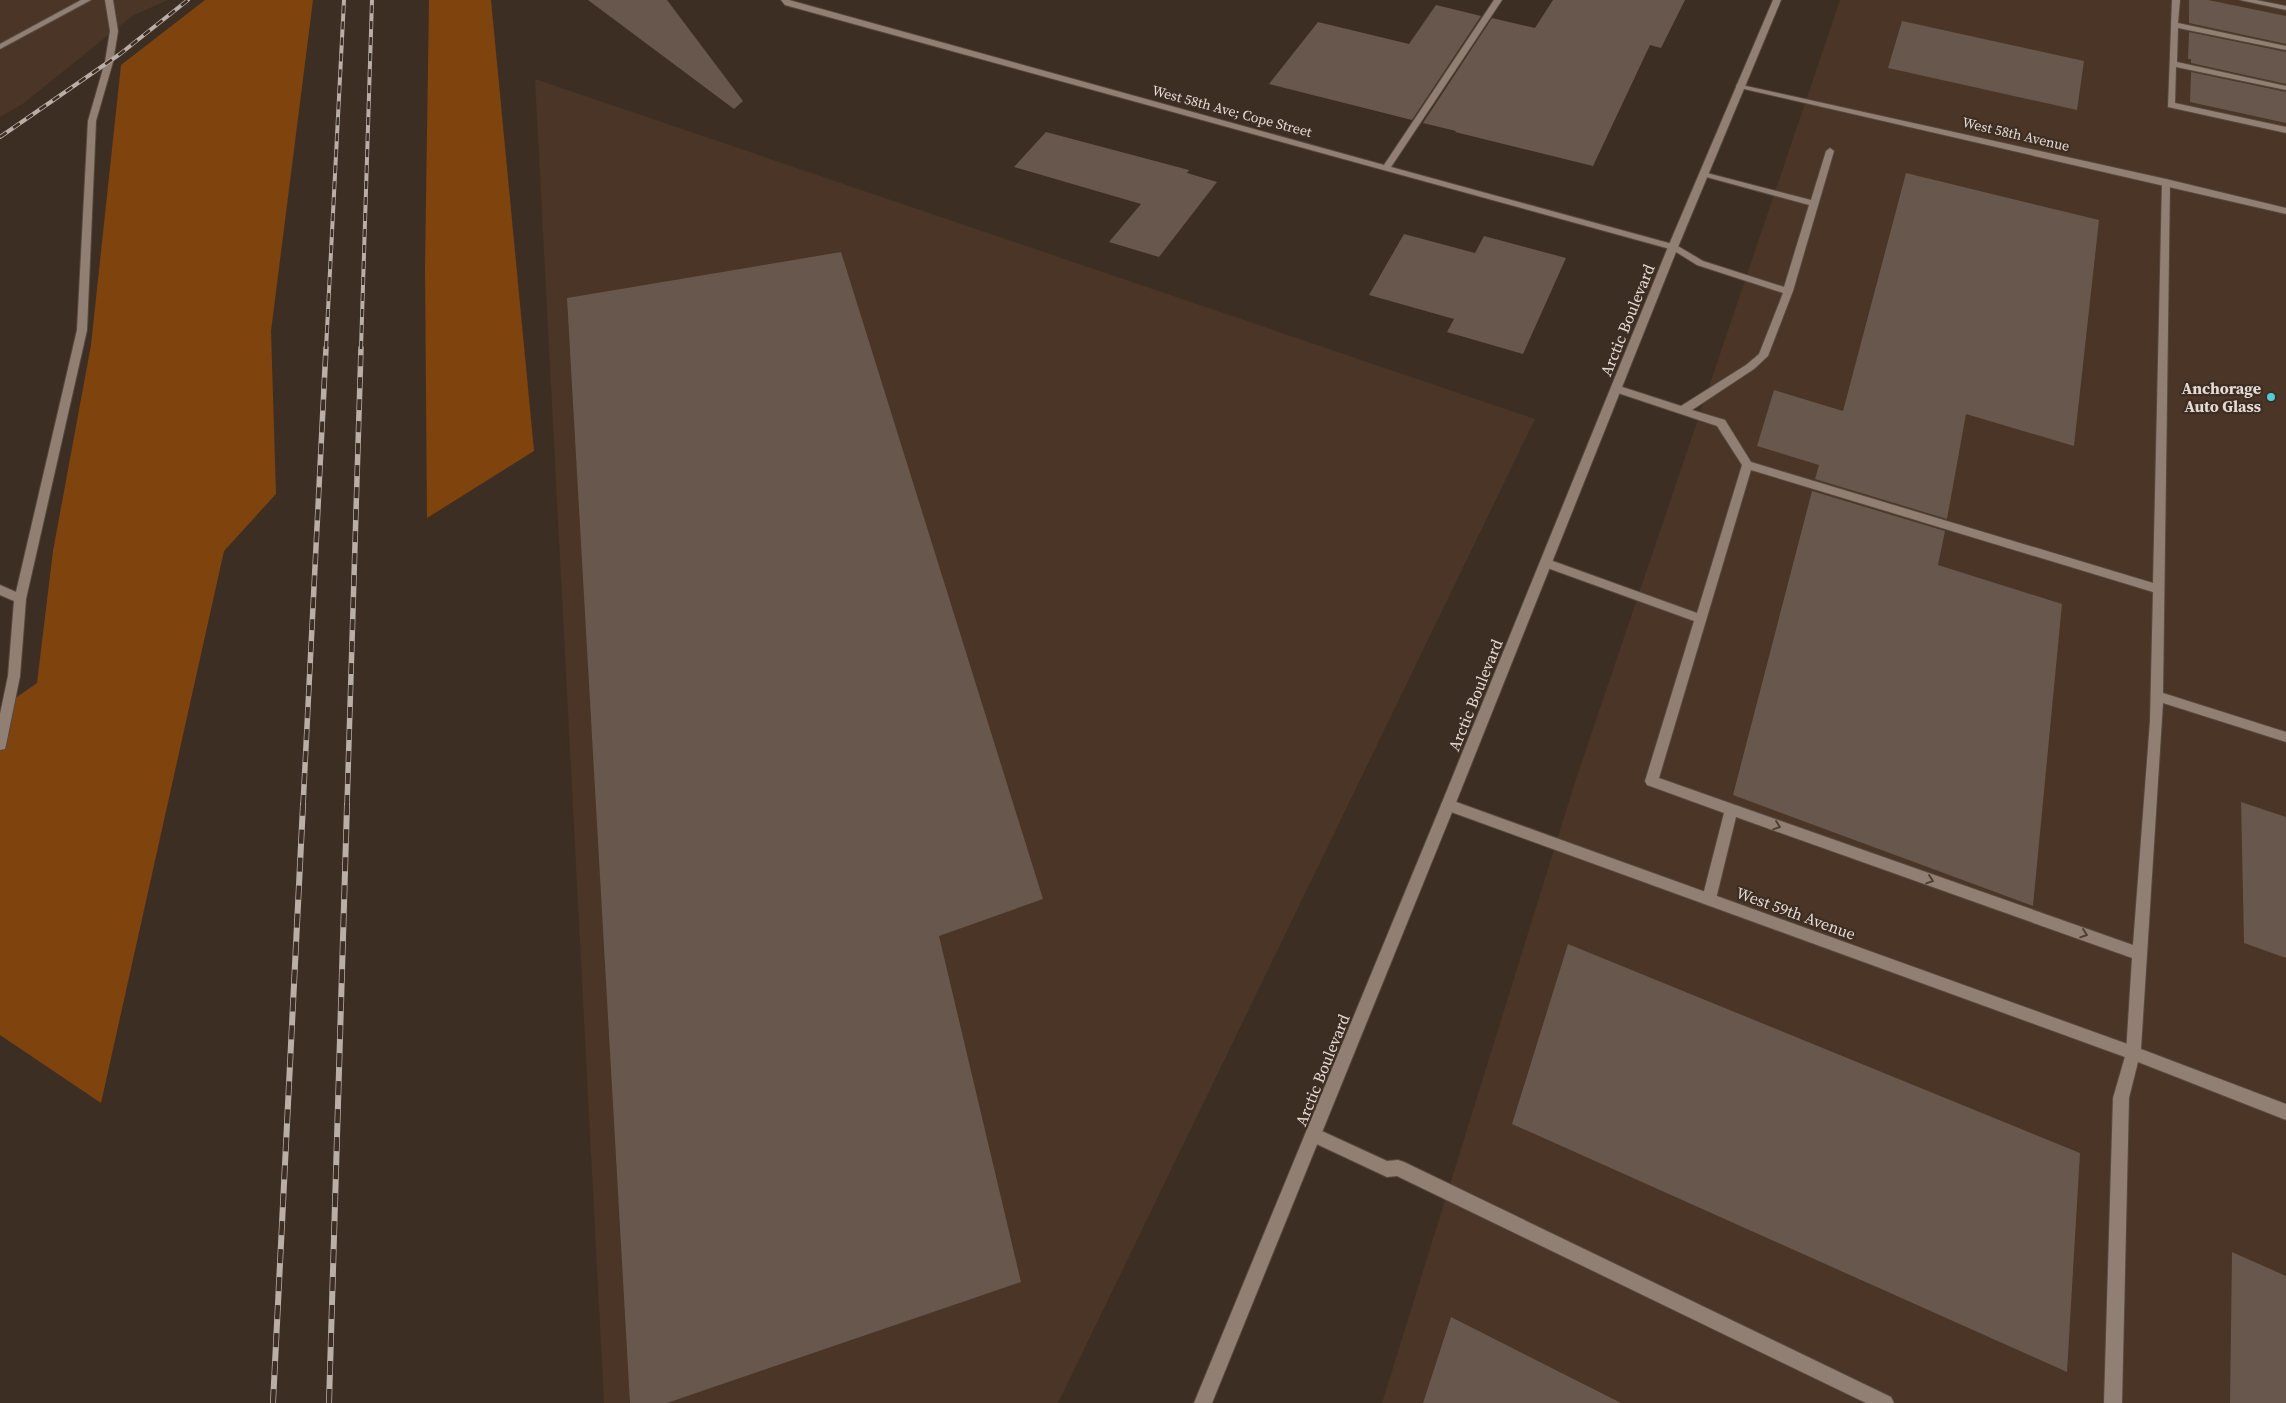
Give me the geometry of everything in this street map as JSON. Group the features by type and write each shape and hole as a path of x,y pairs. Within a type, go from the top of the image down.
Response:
{"street":[{"path":"0,47 87,0"},
{"path":"0,745 14,676 20,599 82,330 92,121 109,62 114,31 109,0"},
{"name":"West 58th Ave; Cope Street","path":"785,0 788,3 1674,247 1700,263 1788,291"},
{"path":"1386,168 1498,0"},
{"name":"Arctic Boulevard","path":"1203,1403 1703,176 1777,0"},
{"path":"2176,0 2172,105 2286,130"},
{"path":"2244,0 2286,8"},
{"path":"2174,25 2286,48"},
{"path":"2173,64 2286,88"},
{"name":"West 58th Avenue","path":"1740,86 2286,211"},
{"path":"1682,411 1750,368 1762,356 1788,291 1830,151"},
{"path":"1703,176 1814,204"},
{"path":"2113,1403 2121,1098 2133,1053 2156,721 2166,182"},
{"path":"1616,390 1721,423 1747,465 2158,589"},
{"path":"1747,465 1652,781 2140,954"},
{"path":"1546,563 1701,619"},
{"path":"0,590 20,599"},
{"path":"2155,696 2286,738"},
{"name":"West 59th Avenue","path":"1448,805 2133,1053 2286,1112"},
{"path":"1709,900 1731,810"},
{"path":"1313,1135 1388,1169 1398,1168 1885,1403"}],"shaded area":[{"path":"0,0 168,0 132,16 24,103 0,117"},
{"path":"205,0 313,0 271,331 276,494 224,551 101,1103 0,1035 0,709 37,683 53,551 91,345 121,65"},
{"path":"429,0 491,0 534,451 427,518 425,268"},
{"path":"1840,0 2286,0 2286,1403 1382,1403 1575,782"},
{"path":"535,79 1535,419 1058,1403 604,1403"}],"building":[{"path":"588,0 667,0 743,101 734,109"},
{"path":"1553,0 1685,0 1661,48 1650,45 1593,166 1423,123 1492,18 1535,28"},
{"path":"2189,0 2208,0 2286,16 2286,44 2189,23"},
{"path":"1436,5 1481,16 1412,120 1269,84 1318,22 1409,44"},
{"path":"1902,21 2084,61 2077,110 1888,68"},
{"path":"2189,32 2286,52 2286,84 2191,63 2191,59 2188,59"},
{"path":"2191,72 2286,92 2286,123 2190,102"},
{"path":"1046,132 1189,170 1187,173 1217,182 1159,257 1109,242 1141,204 1014,167"},
{"path":"1906,173 2099,220 2074,446 1966,414 1947,519 1815,479 1819,465 1757,446 1774,390 1843,411"},
{"path":"1404,234 1475,253 1484,236 1566,258 1523,354 1447,332 1454,319 1369,295"},
{"path":"841,252 1043,899 939,936 1021,1282 667,1403 630,1403 567,298"},
{"path":"1812,491 1945,531 1938,565 2062,604 2033,906 1733,795"},
{"path":"2241,802 2286,817 2286,958 2244,943"},
{"path":"1568,944 2080,1153 2067,1372 1512,1124"},
{"path":"2232,1252 2286,1276 2286,1403 2230,1403"},
{"path":"1451,1317 1621,1403 1423,1403"}],"railway":[{"path":"0,137 120,54 188,0"},
{"path":"326,349 344,0"},
{"path":"361,349 372,0"},
{"path":"303,806 326,348"},
{"path":"347,806 361,348"},
{"path":"273,1403 303,805"},
{"path":"329,1403 347,805"}],"place":[{"name":"Anchorage Auto Glass","path":"2271,397"}]}
